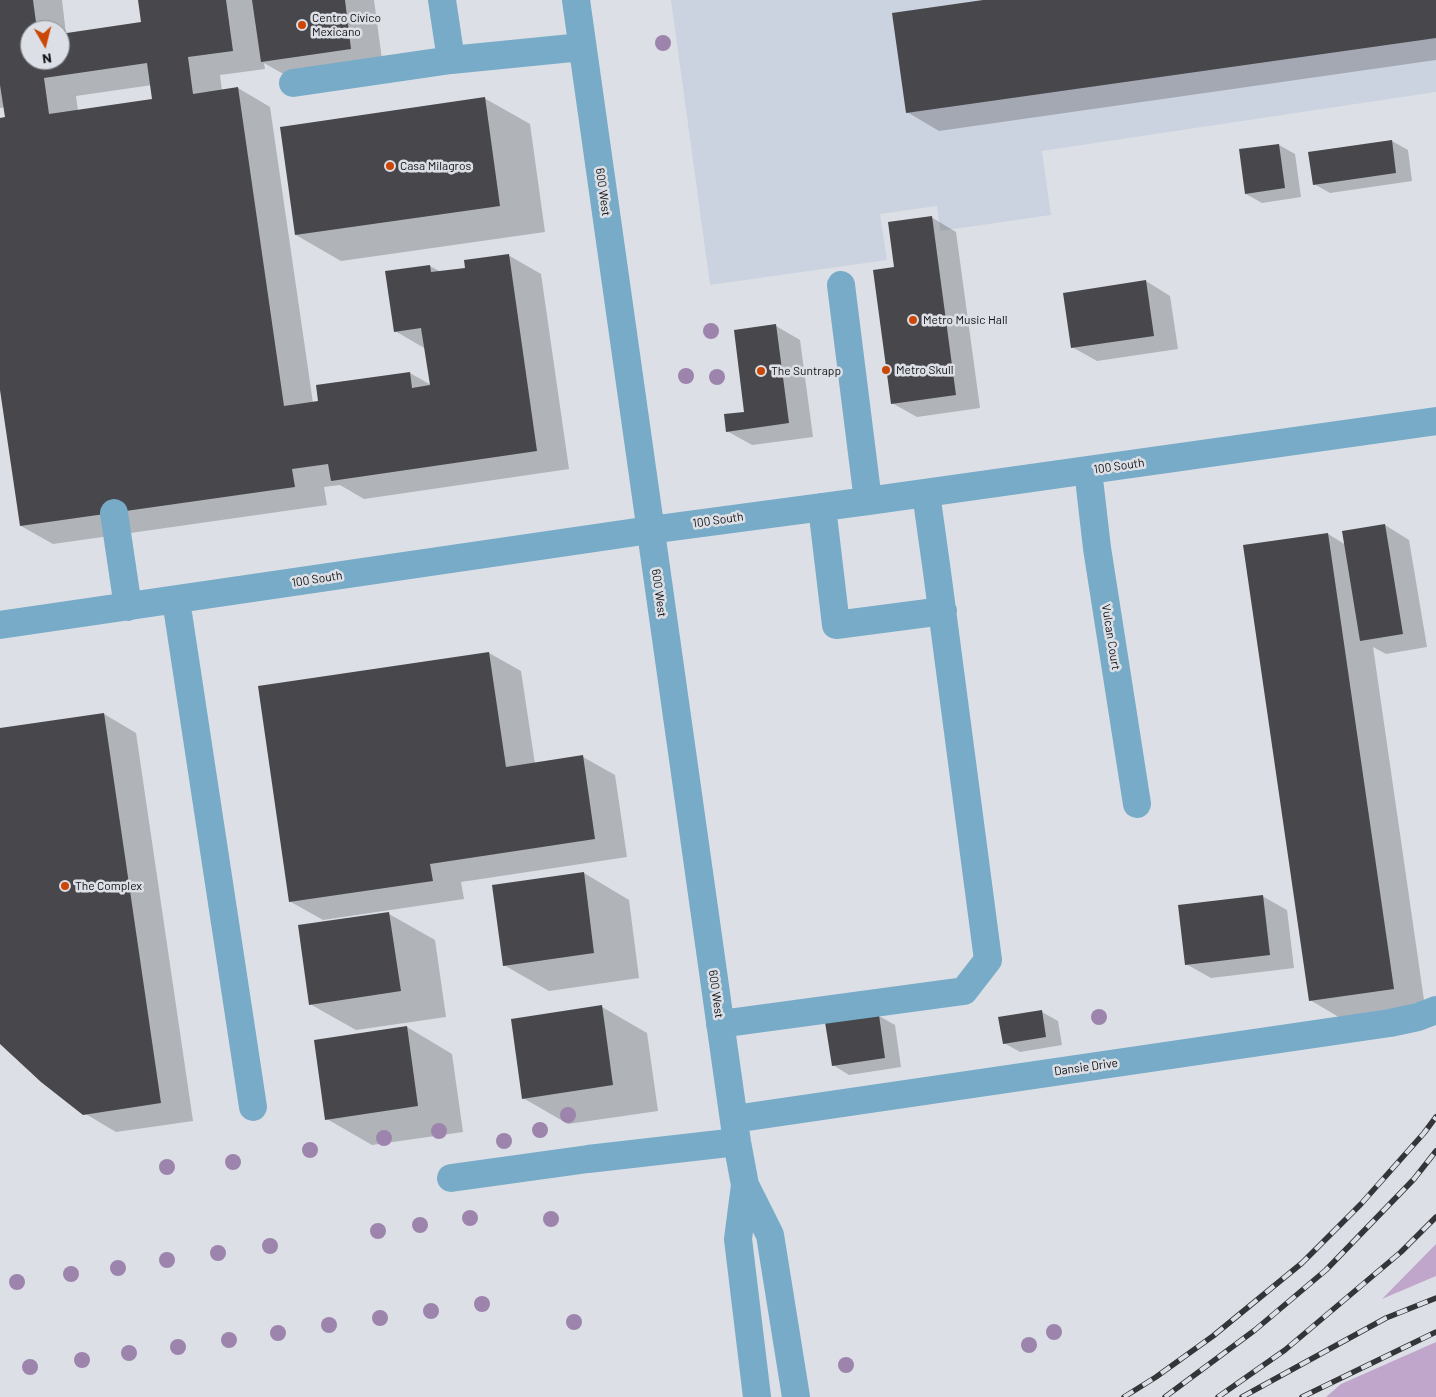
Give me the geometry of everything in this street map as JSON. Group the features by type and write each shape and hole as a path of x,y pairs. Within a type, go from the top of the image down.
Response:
{"street":[{"path":"442,0 451,60"},
{"name":"600 West","path":"576,0 735,1131 745,1185 770,1234 796,1397"},
{"path":"293,83 451,60 582,46"},
{"path":"840,285 868,501"},
{"name":"100 South","path":"0,625 650,530 1436,421"},
{"name":"Vulcan Court","path":"1088,470 1097,548 1137,804"},
{"path":"720,1024 964,991 988,960 926,493"},
{"path":"822,507 836,625 942,611"},
{"path":"114,512 128,607"},
{"path":"176,600 252,1107"},
{"name":"Dansie Drive","path":"451,1178 588,1159 735,1131 1390,1023 1418,1017 1436,1010"},
{"name":"600 West","path":"745,1185 738,1239 757,1397"}],"shaded area":[{"path":"671,0 1436,0 1436,92 1042,151 1051,215 940,231 937,206 880,214 887,260 710,285"},
{"path":"1436,1244 1436,1276 1382,1299"},
{"path":"1436,1342 1436,1397 1326,1397 1341,1384"}],"building":[{"path":"0,0 33,0 36,20 20,20 20,70 70,70 70,33 141,22 138,0 226,0 233,51 188,57 193,94 238,87 284,406 318,401 316,385 410,372 412,388 430,385 421,328 394,332 385,271 430,265 431,272 465,268 464,260 509,254 537,451 331,481 328,464 292,469 295,487 20,526 0,390 0,118 5,117 0,85","holes":["147,63 152,99 49,114 44,78"]},
{"name":"Centro Cívico Mexicano","path":"252,0 345,0 351,49 261,62"},
{"path":"983,0 1436,0 1436,38 906,113 892,13"},
{"name":"Casa Milagros","path":"485,97 500,206 295,235 280,127"},
{"path":"1392,140 1396,173 1313,185 1308,152"},
{"path":"1279,144 1285,188 1245,194 1239,149"},
{"name":"Metro Music Hall","path":"932,216 956,395 891,404 873,270 894,267 888,222"},
{"path":"1146,280 1154,336 1071,348 1063,293"},
{"name":"The Suntrapp","path":"776,324 789,423 726,432 724,414 744,412 734,330"},
{"path":"1385,524 1403,634 1360,641 1342,531"},
{"path":"1328,533 1394,989 1309,1001 1243,545"},
{"path":"489,652 506,767 583,755 595,839 430,864 433,881 289,902 258,686"},
{"name":"The Complex","path":"104,713 161,1103 83,1115 41,1082 0,1044 0,728"},
{"path":"584,872 594,953 503,966 492,885"},
{"path":"1263,895 1270,955 1185,965 1178,905"},
{"path":"389,912 401,991 309,1005 298,925"},
{"path":"602,1005 613,1085 522,1099 511,1019"},
{"path":"1042,1010 1046,1037 1003,1044 998,1017"},
{"path":"879,1015 885,1058 832,1066 825,1022"},
{"path":"407,1026 418,1106 325,1120 314,1040"}],"railway":[{"path":"1124,1397 1156,1377 1213,1336 1302,1263 1361,1204 1436,1117"},
{"path":"1165,1397 1255,1330 1326,1270 1414,1179 1436,1151"},
{"path":"1218,1397 1285,1350 1401,1252 1436,1217"},
{"path":"1242,1397 1386,1318 1436,1298"},
{"path":"1302,1397 1436,1332"}],"place":[{"name":"Centro Cívico Mexicano","path":"302,25"},
{"name":"Casa Milagros","path":"390,166"},
{"name":"Metro Music Hall","path":"913,320"},
{"name":"Metro Skull","path":"886,370"},
{"name":"The Suntrapp","path":"761,371"},
{"name":"The Complex","path":"65,886"}]}
